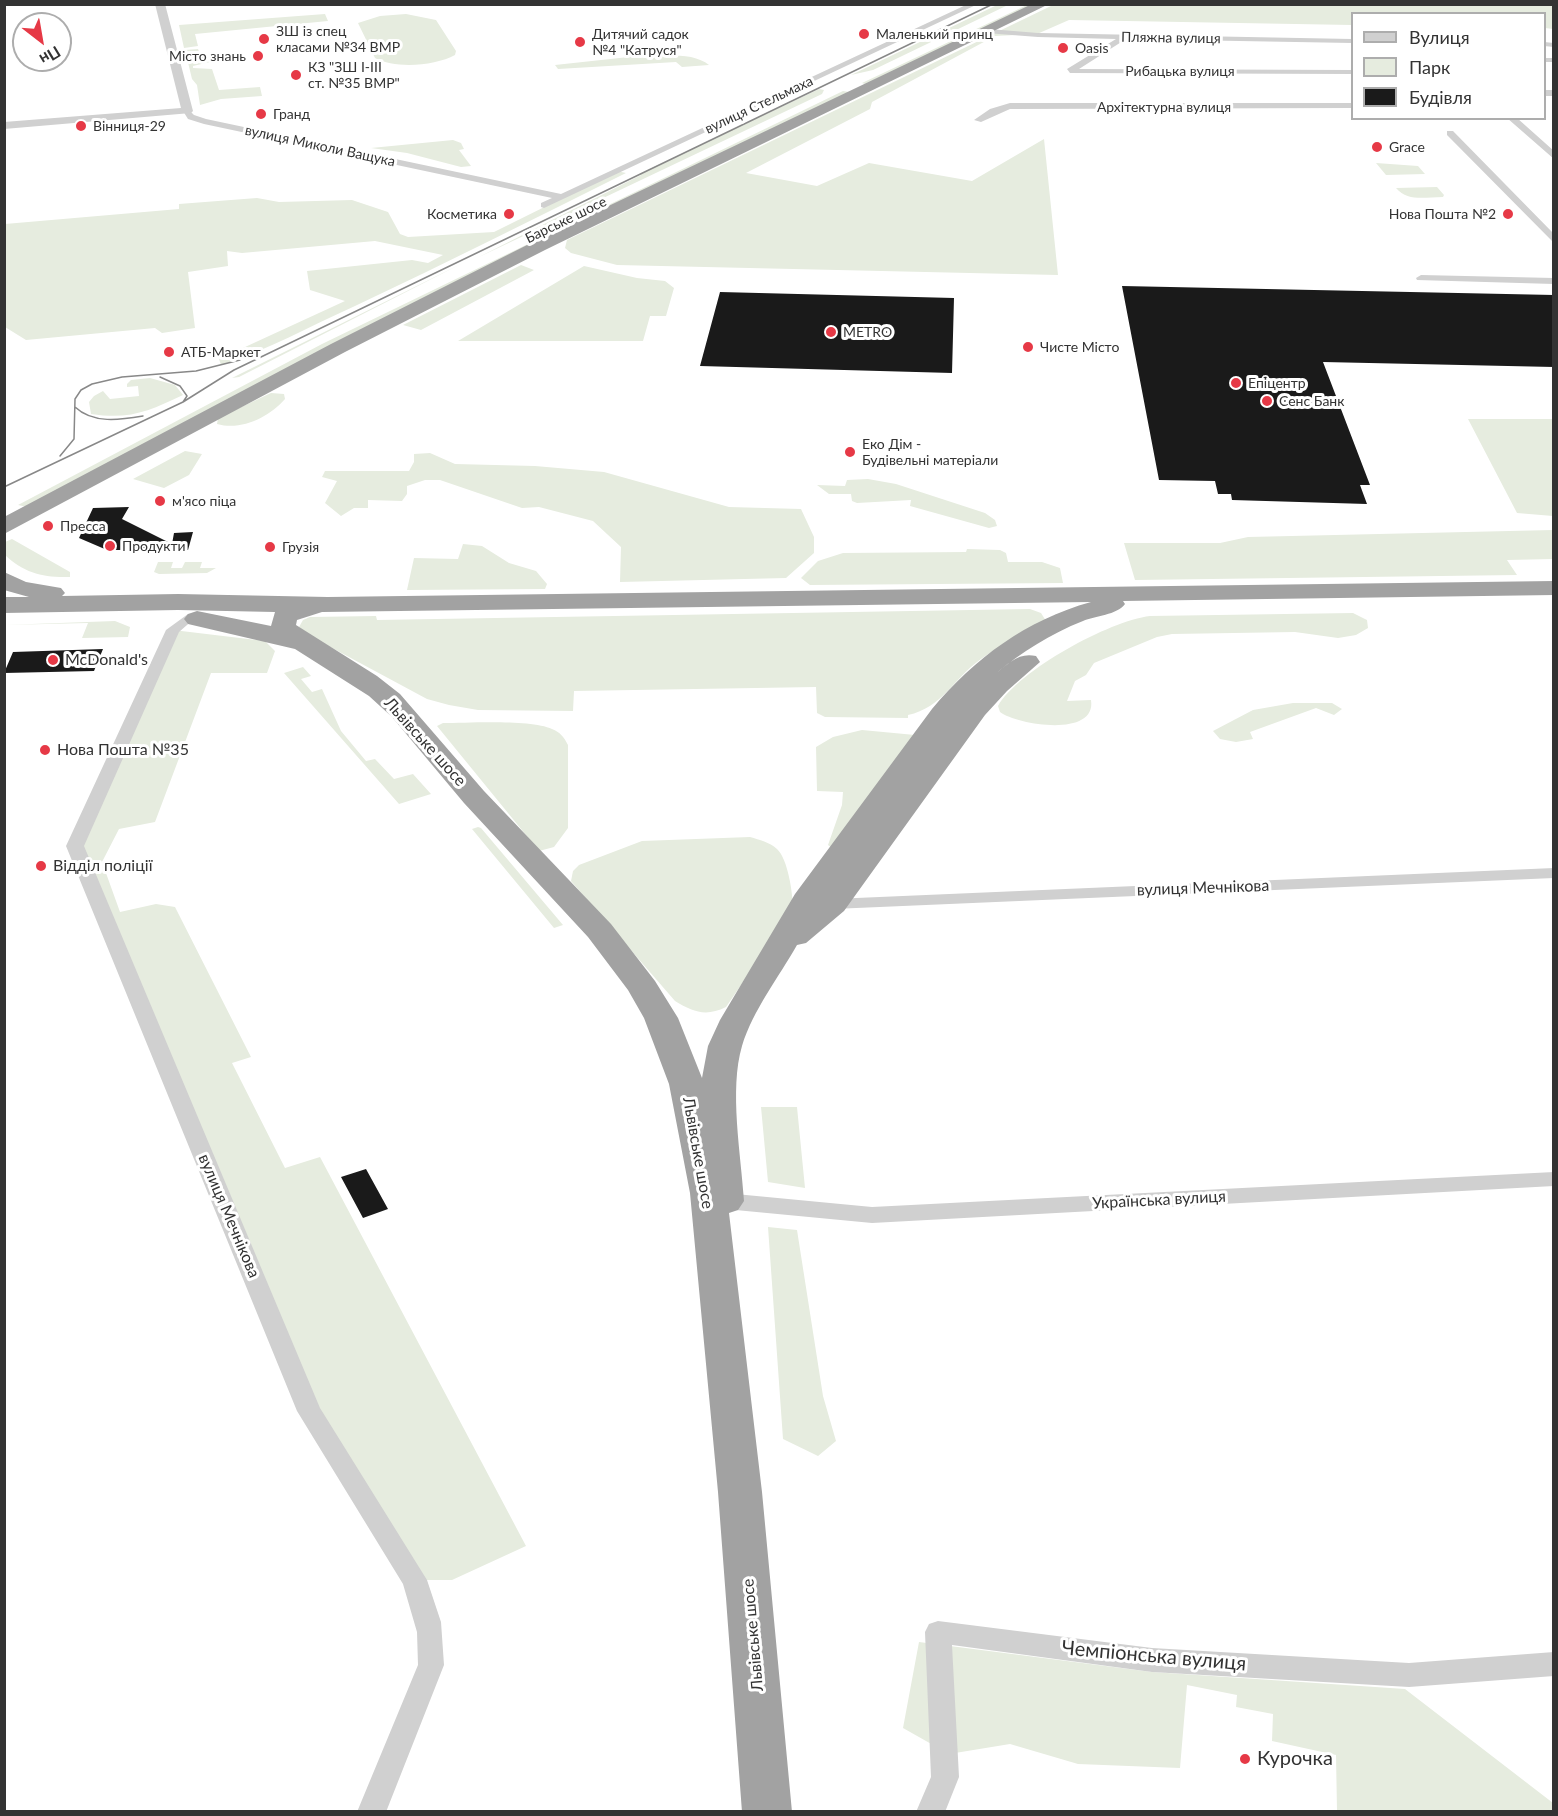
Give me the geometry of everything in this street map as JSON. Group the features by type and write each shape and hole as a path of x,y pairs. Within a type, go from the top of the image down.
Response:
{"highway":[{"name":"Барське шосе","path":"4,504 477,262 1021,4"},
{"path":"4,527 338,348 557,237 1043,4"},
{"path":"846,86 865,89"},
{"path":"4,579 20,588 47,593 230,591 288,596 328,605"},
{"path":"4,605 178,602 328,605 1082,603 1167,595 1554,588"},
{"path":"1068,633 1128,613 1239,594"},
{"path":"776,952 843,904 975,708 997,685 1082,624 1082,603"},
{"path":"715,1259 725,1202 719,1084 725,1046 737,1020 811,894 925,740 938,718 970,678 1082,603"},
{"path":"4,615 228,612 328,605"},
{"path":"303,643 289,634 283,619 289,612 328,605"},
{"path":"142,612 261,631 303,643"},
{"name":"Львівське шосе","path":"303,643 389,699 474,797 568,897 638,981 662,1019 690,1098 715,1259 740,1471 768,1812"}],"street":[{"path":"4,126 187,111 160,4"},
{"name":"вулиця Стельмаха","path":"544,205 975,4"},
{"name":"Пляжна вулиця","path":"989,31 1038,35 1351,41"},
{"name":"Рибацька вулиця","path":"1124,37 1070,71 1351,72"},
{"name":"Архітектурна вулиця","path":"978,120 993,111 1010,106 1351,106"},
{"name":"вулиця Миколи Ващука","path":"187,111 192,118 204,121 563,197"},
{"path":"1513,120 1554,156"},
{"path":"1450,133 1554,240"},
{"path":"1537,141 1554,141"},
{"path":"1421,278 1554,281"},
{"name":"вулиця Мечнікова","path":"188,618 173,630 75,846 309,1411 414,1580 425,1607 433,1643 431,1665 370,1812"},
{"name":"вулиця Мечнікова","path":"843,904 1554,873"},
{"name":"Українська вулиця","path":"725,1202 764,1203 872,1215 1554,1179"},
{"name":"Чемпіонська вулиця","path":"930,1812 945,1777 938,1632 1152,1660 1397,1674 1554,1664"}],"green space":[{"path":"1008,5 873,70 851,75 995,6"},
{"path":"1027,5 1036,5 865,84 862,83"},
{"path":"1053,5 1553,5 1553,29 1546,28 1546,12 1351,12 1351,25 1069,20 1037,34 995,36 872,102 870,109 746,173 817,186 869,163 972,181 1044,139 1058,275 617,265 571,253 565,248 567,240"},
{"path":"325,14 328,21 195,34 198,46 184,48 179,25"},
{"path":"406,14 436,20 456,51 455,55 437,62 415,65 393,64 375,58 358,23 380,16"},
{"path":"198,49 200,54 208,55 210,62 193,66 193,68 212,69 219,90 260,87 262,96 221,99 200,105 197,85 192,79 185,50"},
{"path":"638,56 685,56 709,65 682,67 676,62 558,69 555,65"},
{"path":"819,89 824,90 822,94 477,258 641,175 639,174"},
{"path":"843,91 849,92 27,507 18,505 322,344"},
{"path":"453,140 461,143 464,149 459,150 471,166 461,167 407,153 371,148"},
{"path":"1376,163 1418,166 1425,174 1386,175"},
{"path":"617,171 626,173 355,306 272,345 221,365 219,359 345,301 310,290 307,271 412,260 428,263 443,255 375,241 242,253 227,251 228,266 188,272 195,328 162,333 155,328 26,340 5,327 5,224 179,209 179,204 257,198 279,202 352,200 388,212 400,234 408,237 494,232"},
{"path":"1437,187 1444,195 1443,197 1411,197 1396,188"},
{"path":"465,262 239,377 232,378"},
{"path":"521,265 534,270 421,330 403,325"},
{"path":"584,266 637,278 665,281 674,288 666,316 650,316 643,341 458,341"},
{"path":"150,378 175,385 183,395 139,413 117,416 91,414 89,402 94,396 103,391 110,399 139,396 138,386 127,387 127,384 131,380"},
{"path":"271,393 284,394 285,399 263,417 236,426 217,424 218,418"},
{"path":"1468,419 1553,419 1553,516 1517,513"},
{"path":"185,451 202,454 189,475 164,488 133,479"},
{"path":"430,453 455,464 535,466 604,472 729,507 801,509 814,537 814,553 786,578 620,582 621,547 593,521 539,507 522,508 440,480 425,480 407,486 407,494 402,501 368,500 368,508 354,508 341,516 325,503 337,481 322,477 325,471 409,471 414,462 414,454"},
{"path":"868,479 896,484 985,513 995,520 997,526 989,528 910,506 911,500 857,503 852,501 851,494 829,494 817,485 845,486 847,480"},
{"path":"1553,530 1553,559 1507,560 1517,575 1135,580 1124,543 1220,543 1248,537"},
{"path":"12,539 70,572 70,577 52,577 35,573 12,561 5,555 5,542"},
{"path":"463,544 482,546 509,563 536,571 547,584 545,589 407,590 414,558 458,559"},
{"path":"967,549 1000,550 1006,553 1008,562 1042,562 1060,568 1063,583 810,585 801,578 818,561 843,553 966,552"},
{"path":"158,562 173,562 171,568 182,568 185,562 202,562 200,568 216,568 207,573 159,574 154,572"},
{"path":"1030,609 1041,613 1046,621 981,659 939,699 930,706 908,715 908,718 825,717 817,713 816,687 574,691 573,711 478,710 427,699 308,635 299,627 303,620 310,617 376,616 377,620"},
{"path":"1353,613 1367,620 1368,628 1356,635 1338,638 1295,632 1172,634 1157,637 1094,663 1086,675 1075,681 1067,701 1091,700 1090,712 1082,720 1069,724 1038,724 1022,721 1000,712 998,706 1025,677 1045,663 1089,637 1133,620 1150,616"},
{"path":"115,621 130,627 128,637 82,638 88,623 4,625"},
{"path":"173,630 265,641 275,651 267,673 211,673 155,822 119,829 102,862 120,912 156,904 175,907 251,1057 232,1063 285,1168 320,1157 526,1546 452,1580 414,1580 321,1431 75,846"},
{"path":"303,667 311,676 301,679 312,692 322,689 341,731 366,761 375,759 394,779 413,774 431,794 399,804 284,673"},
{"path":"1293,703 1332,703 1342,709 1334,715 1316,708 1250,732 1253,739 1236,742 1220,739 1213,731 1253,710"},
{"path":"443,723 530,724 552,729 562,735 568,745 568,828 554,847 539,851 437,726"},
{"path":"862,730 915,735 833,849 828,845 842,805 843,792 817,791 816,747 833,737"},
{"path":"478,827 563,925 554,928 472,829"},
{"path":"750,837 771,845 781,854 789,877 793,909 726,1007 712,1012 700,1012 675,1001 571,881 573,871 579,865 642,841"},
{"path":"761,1107 797,1107 805,1188 768,1182"},
{"path":"768,1227 797,1230 823,1396 836,1441 818,1456 783,1439"},
{"path":"919,1642 1152,1672 1405,1689 1553,1803 1553,1811 1337,1811 1336,1755 1272,1741 1273,1714 1236,1707 1237,1695 1187,1685 1180,1768 1078,1764 1010,1744 949,1754 903,1728"}],"building":[{"name":"Епіцентр","path":"1122,286 1554,295 1554,367 1323,362 1370,485 1360,485 1367,504 1232,500 1231,494 1218,494 1215,481 1159,480"},
{"name":"METRO","path":"720,292 954,298 952,373 700,366"},
{"path":"129,507 122,519 172,544 174,533 193,532 188,550 107,550 79,538 93,508"},
{"name":"McDonald's","path":"103,649 94,671 4,673 13,652"},
{"path":"366,1169 388,1209 363,1218 341,1177"}],"tram line":[{"path":"183,402 234,370 993,4"},
{"path":"60,456 74,439 75,399 81,390 92,384 122,377 196,371 240,360"},
{"path":"160,377 180,386 187,396 183,402"},
{"path":"4,487 183,402"},
{"path":"75,407 98,418 143,416"}],"place":[{"name":"Маленький принц","path":"864,34"},
{"name":"ЗШ із спец класами №34 ВМР","path":"264,39"},
{"name":"Дитячий садок №4 \"Катруся\"","path":"580,42"},
{"name":"Oasis","path":"1063,48"},
{"name":"Місто знань","path":"258,56"},
{"name":"КЗ \"ЗШ І-ІІІ ст. №35 ВМР\"","path":"296,75"},
{"name":"Гранд","path":"261,114"},
{"name":"Вінниця-29","path":"81,126"},
{"name":"Grace","path":"1377,147"},
{"name":"Косметика","path":"509,214"},
{"name":"Нова Пошта №2","path":"1508,214"},
{"name":"METRO","path":"831,332"},
{"name":"Чисте Місто","path":"1028,347"},
{"name":"АТБ-Маркет","path":"169,352"},
{"name":"Епіцентр","path":"1236,383"},
{"name":"Сенс Банк","path":"1267,401"},
{"name":"Еко Дім - Будівельні матеріали","path":"850,452"},
{"name":"м'ясо піца","path":"160,501"},
{"name":"Пресса","path":"48,526"},
{"name":"Продукти","path":"110,546"},
{"name":"Грузія","path":"270,547"},
{"name":"McDonald's","path":"53,660"},
{"name":"Нова Пошта №35","path":"45,750"},
{"name":"Відділ поліції","path":"41,866"},
{"name":"Курочка","path":"1245,1759"}]}
